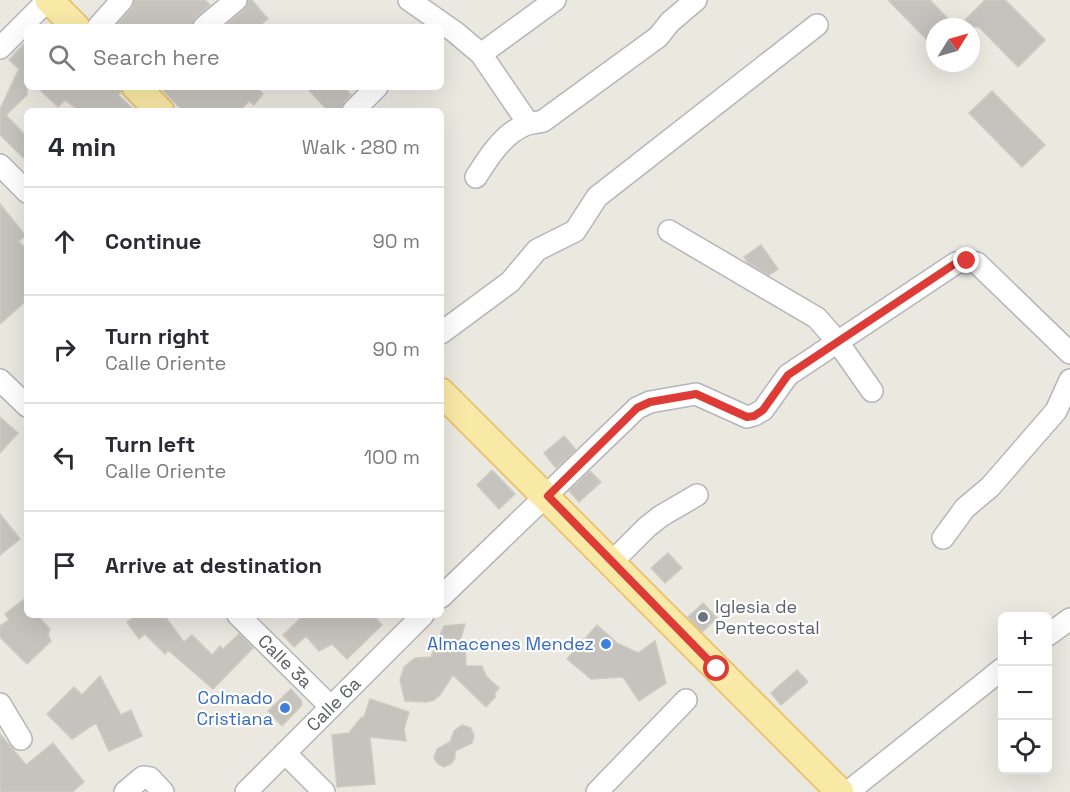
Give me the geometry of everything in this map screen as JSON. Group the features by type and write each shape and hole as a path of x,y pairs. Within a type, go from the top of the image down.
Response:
{"main road":[{"path":"48,0 73,24"},
{"path":"140,90 157,108"},
{"path":"444,395 548,496 840,792"}],"street":[{"path":"0,48 48,0"},
{"path":"101,24 122,0"},
{"path":"208,24 236,0"},
{"path":"409,0 434,24"},
{"path":"481,54 555,0"},
{"path":"476,177 488,158 518,128 528,123 536,124 543,121 658,37 670,22 696,0"},
{"path":"444,331 510,282 537,250 575,231 597,197 817,25"},
{"path":"448,37 481,54 528,123"},
{"path":"355,108 374,90"},
{"path":"0,165 24,189"},
{"path":"669,231 817,318 837,341 872,391"},
{"path":"444,594 637,408 650,402 696,394 747,417 754,416 763,410 788,375 956,263 967,261 977,263 1070,353"},
{"path":"0,380 24,403"},
{"path":"943,538 965,508 990,487 1056,411 1070,380"},
{"path":"612,562 654,521 696,495"},
{"name":"Calle 3a","path":"241,618 331,707"},
{"name":"Calle 6a","path":"246,792 420,618"},
{"path":"1052,631 1070,620"},
{"path":"848,792 998,672"},
{"path":"597,792 687,700"},
{"path":"0,704 21,740"},
{"path":"285,753 324,792"},
{"path":"125,792 143,777 150,777 163,792"}],"building":[{"path":"134,0 205,0 210,5 195,18 193,24 118,24 132,8"},
{"path":"248,0 252,0 268,19 262,24 228,24 245,9"},
{"path":"888,0 930,0 947,18 926,18 926,39"},
{"path":"985,0 1005,0 1045,40 1018,67 980,28 980,18 967,18"},
{"path":"24,44 24,90 27,90 27,95 6,115 24,134 24,158 0,135 0,109 19,69 9,60"},
{"path":"40,90 121,90 118,95 132,108 75,108 65,100 58,107"},
{"path":"163,90 259,90 263,94 254,105 249,101 243,108 180,108"},
{"path":"309,90 347,90 351,95 342,108 325,108"},
{"path":"992,91 1045,145 1022,167 969,113"},
{"path":"0,204 24,234 24,237 18,241 24,246 24,303 0,324"},
{"path":"761,245 778,269 769,275 748,263 744,257"},
{"path":"0,417 18,433 0,453"},
{"path":"564,436 576,450 556,468 544,453"},
{"path":"492,470 515,494 499,509 477,485"},
{"path":"590,471 601,482 579,502 569,491"},
{"path":"0,514 20,539 0,555"},
{"path":"668,553 682,568 665,583 651,568"},
{"path":"24,599 24,618 40,618 50,629 48,635 51,641 27,664 0,637 0,626 9,620 5,614"},
{"name":"Iglesia de Pentecostal","path":"703,603 717,618 702,632 688,617"},
{"path":"133,618 166,618 184,642 192,635 212,655 220,646 223,649 239,634 253,648 213,689 168,650 165,654 145,634 139,639 127,622"},
{"path":"301,618 376,618 382,625 347,659 332,644 319,651 306,636 294,647 283,635"},
{"path":"465,624 460,641 465,643 466,666 482,666 486,676 499,688 494,694 496,696 486,707 453,675 434,700 405,701 400,680 404,667 415,658 431,657 444,626"},
{"path":"597,625 617,643 638,653 655,641 666,683 639,701 623,677 591,679 567,659"},
{"path":"797,670 808,682 781,705 771,693"},
{"path":"100,676 121,715 131,710 142,736 109,751 96,723 72,739 47,714 74,687 82,695"},
{"name":"Colmado Cristiana","path":"291,689 301,700 302,705 282,726 268,711"},
{"path":"370,699 409,712 404,729 406,741 370,737 375,784 337,787 332,735 349,733 364,717"},
{"path":"462,725 471,728 474,736 472,743 455,751 455,758 451,764 444,767 438,764 434,758 437,749 450,742 454,731"},
{"path":"0,734 26,765 53,743 84,782 72,792 0,792"}],"place":[{"name":"Iglesia de Pentecostal","path":"703,617"},
{"name":"Almacenes Mendez","path":"606,644"},
{"name":"Colmado Cristiana","path":"285,708"}],"route":[{"path":"717,669 548,496 637,408 650,402 696,394 747,417 754,416 763,410 788,375 956,263 967,261"}]}
